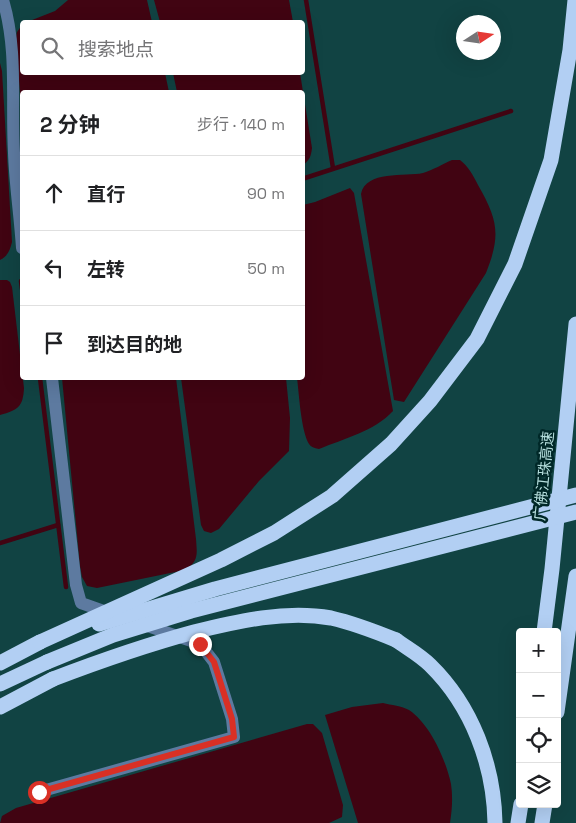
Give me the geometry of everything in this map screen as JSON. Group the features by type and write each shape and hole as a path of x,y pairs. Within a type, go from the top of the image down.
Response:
{"highway":[{"path":"0,663 40,642 221,560 274,533 332,496 391,444 430,401 477,339 515,264 551,160 570,50 575,0"},
{"name":"广佛江珠高速","path":"544,628 576,324"},
{"path":"40,642 214,589 576,495"},
{"path":"0,684 113,635 191,611 576,512"},
{"path":"561,683 576,576"},
{"path":"0,708 53,679 111,656 157,642 258,618 295,616 329,618 365,627 396,640 429,664 453,692 472,722 486,759 495,807 495,823"},
{"path":"518,823 520,808"},
{"path":"542,823 544,808"}],"lane":[{"path":"4,0 13,54 14,153 20,224"},
{"path":"39,792 234,737 232,719 214,662 200,644 81,603 76,586 52,380"}],"shaded area":[{"path":"68,0 147,0 152,20 32,20 55,11"},
{"path":"154,0 289,0 293,20 159,20"},
{"path":"20,28 20,75 165,75 169,90 20,90 20,93 17,32"},
{"path":"0,63 12,242 5,257 0,260"},
{"path":"173,75 300,75 303,90 177,90"},
{"path":"305,104 312,148 309,160 305,163"},
{"path":"452,160 460,160 465,165 485,197 495,228 494,248 486,273 404,402 394,400 361,194 364,186 378,178 423,173"},
{"path":"350,188 354,193 393,411 386,418 368,429 319,449 311,446 306,438 297,380 305,380 305,204"},
{"path":"0,280 7,280 12,287 20,354 20,380 23,380 24,388 21,404 15,409 0,415"},
{"path":"62,380 176,380 196,539 195,560 185,570 97,588 87,586 82,577"},
{"path":"181,380 286,380 290,418 289,451 259,481 219,529 211,533 204,531 201,525"},
{"path":"383,703 409,710 417,716 436,743 451,784 452,804 450,823 358,823 325,715 352,707"},
{"path":"307,724 313,724 322,733 343,805 342,817 329,823 0,823 2,816 16,808"}],"waterway":[{"path":"306,0 333,168"},
{"path":"305,178 511,111"},
{"path":"40,380 66,587"},
{"path":"0,543 58,525"}],"route":[{"path":"39,792 234,737 232,719 214,662 200,644"}]}
